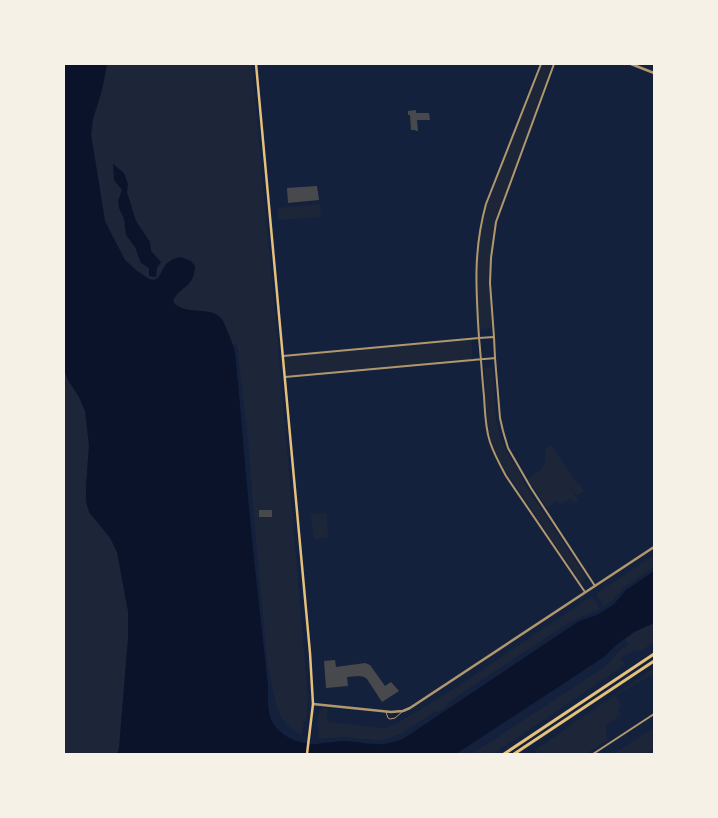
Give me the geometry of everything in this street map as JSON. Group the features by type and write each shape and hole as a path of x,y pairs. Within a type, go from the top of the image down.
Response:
{"highway":[{"path":"504,754 654,654"},
{"path":"514,754 654,661"}],"main road":[{"path":"256,64 308,630 313,704 307,754"}],"street":[{"path":"540,64 488,199 482,220 476,257 479,338 486,423 498,461 524,504 585,593"},
{"path":"554,64 496,222 490,283 495,358 500,418 508,448 595,586"},
{"path":"631,64 654,73"},
{"path":"282,356 494,337"},
{"path":"284,377 495,358"},
{"path":"313,704 386,711 410,708 654,547"},
{"path":"593,754 654,714"}],"lane":[{"path":"386,711 388,718 392,719 400,715 403,710"}],"shaded area":[{"path":"64,64 107,64 91,134 105,221 125,260 137,271 154,280 158,278 166,264 173,259 181,257 191,261 195,266 192,280 179,292 173,301 177,306 183,308 206,311 219,316 233,345 236,359 268,685 268,708 273,723 282,733 295,740 309,744 346,741 381,744 403,739 579,621 597,615 614,604 626,590 654,571 654,623 634,632 616,645 604,657 456,754 117,754 128,639 128,611 117,552 110,538 89,512 86,501 89,445 85,411 64,369"},
{"path":"107,64 252,64 308,698 306,721 304,721 302,735 294,731 282,719 277,708 268,668 248,440 237,344 233,345 226,326 220,317 209,312 182,308 173,301 194,275 166,264 158,278 154,280 149,279 125,260 105,221 91,134"},
{"path":"541,64 554,64 496,222 491,275 492,328 479,329 476,283 478,238 486,204"},
{"path":"113,164 124,173 128,184 127,192 136,221 150,242 151,251 161,262 157,268 156,277 149,276 149,268 141,263 135,247 126,235 124,219 118,201 122,190 114,180"},
{"path":"320,204 321,217 278,220 277,208"},
{"path":"471,339 473,360 285,377 282,356"},
{"path":"493,367 496,420 506,451 519,471 525,485 587,578 581,583 508,475 494,449 488,421 484,368"},
{"path":"64,369 85,411 89,445 86,501 89,512 111,538 117,552 128,611 128,639 117,754 64,754"},
{"path":"551,445 584,491 577,496 572,488 575,485 571,488 578,500 574,503 570,499 560,504 557,501 547,508 528,479 543,467 546,448"},
{"path":"327,513 328,538 314,539 311,514"},
{"path":"654,555 654,567 623,588 613,600 604,606 596,594"},
{"path":"592,596 600,609 570,622 447,703 448,705 438,712 436,711 400,734 384,740 343,737 318,739 318,716 321,709 328,709 327,720 329,722 387,728 451,691"},
{"path":"654,623 654,631 650,633 654,632 654,642 641,651 634,650 621,658 625,665 493,754 472,754 606,666 620,650 629,645 625,639"},
{"path":"654,668 654,674 616,696 621,706 618,709 621,715 606,725 608,740 586,754 538,754 535,750"},
{"path":"652,729 654,732 654,749 645,754 613,754"}],"building":[{"path":"416,110 416,113 429,113 430,120 417,120 418,131 411,130 410,115 408,115 408,111"},
{"path":"317,186 319,200 288,203 287,188"},
{"path":"259,510 272,510 272,517 259,517"},
{"path":"335,660 336,667 365,663 370,665 385,686 391,682 399,691 382,702 367,679 359,676 347,677 348,686 326,688 324,661"}]}
